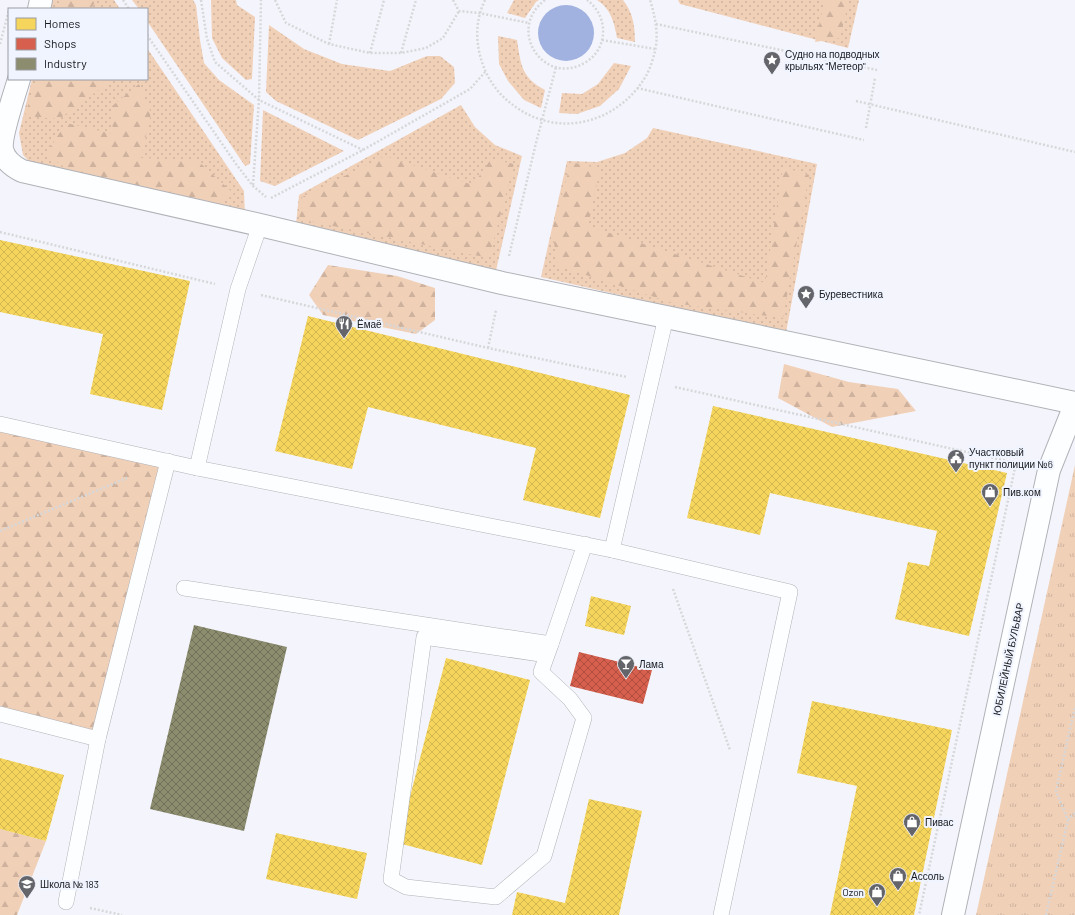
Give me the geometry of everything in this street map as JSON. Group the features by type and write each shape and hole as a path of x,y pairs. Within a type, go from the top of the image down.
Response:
{"street":[{"path":"19,80 2,138 2,148 5,158 12,166 22,171 260,225 502,283 666,316 1075,404"},
{"name":"ЮБИЛЕЙНЫЙ БУЛЬВАР","path":"952,915 1049,470 1075,404"}],"lane":[{"path":"197,468 238,289 260,225"},
{"path":"612,550 666,316"},
{"path":"0,424 197,468 585,544 790,592 721,915"},
{"path":"66,902 98,739 168,461"},
{"path":"549,650 424,638 391,878 406,887 496,897 544,856 584,718 570,699 541,672 549,650 585,544"},
{"path":"184,588 549,650"},
{"path":"0,714 98,739"}],"path":[{"path":"201,0 207,39 215,62 259,100 363,150"},
{"path":"253,186 259,100 261,0"},
{"path":"275,0 286,23 329,44 370,53 401,53 426,48 443,38 459,11"},
{"path":"329,44 337,0"},
{"path":"370,53 384,0"},
{"path":"401,53 416,0"},
{"path":"453,0 459,11"},
{"path":"485,0 479,13 477,32 478,52 485,72 499,94 519,110 542,121 564,124 587,122 608,114 630,97 646,76 655,49 656,24 650,0"},
{"path":"545,0 539,4 532,13 528,35 531,46 537,56 546,63 556,67 568,68 580,66 590,60 597,51 602,40 603,27 600,14 587,0"},
{"path":"459,11 479,13 529,23"},
{"path":"0,44 8,14"},
{"path":"656,24 877,70"},
{"path":"148,36 236,164 253,186 269,199 363,150 470,89 485,72"},
{"path":"602,40 655,49"},
{"path":"488,348 502,283 556,67"},
{"path":"866,128 875,78"},
{"path":"637,88 864,140"},
{"path":"856,101 1075,152"},
{"path":"0,232 488,348 651,382 1016,463 919,915"},
{"path":"0,531 168,461"},
{"path":"664,562 731,753"},
{"path":"1068,820 1056,791 1075,706"},
{"path":"1046,915 1068,820 1075,813"},
{"path":"66,902 122,915"}],"green space":[{"path":"51,0 114,0 119,8 49,8"},
{"path":"60,0 96,0 92,8 57,8"},
{"path":"132,0 193,0 196,5 204,63 219,80 254,105 250,164 245,166 148,22 148,8 138,8"},
{"path":"211,0 236,0 237,5 255,17 252,79 246,80 222,58 212,38"},
{"path":"514,0 539,0 525,18 507,13"},
{"path":"597,0 623,0 633,20 635,42 617,38 615,27 609,12 606,7"},
{"path":"678,0 859,0 848,48 680,4"},
{"path":"825,0 849,0 840,38 815,42"},
{"path":"269,25 304,49 342,64 390,71 427,56 440,56 454,67 455,83 441,99 358,140 276,101 266,92"},
{"path":"498,36 517,40 521,63 524,70 531,80 545,90 541,108 524,100 508,81 499,64"},
{"path":"148,49 244,191 245,215 36,169 23,155 19,133 32,80 148,80"},
{"path":"614,63 631,66 619,89 600,106 577,114 559,113 562,93 582,94 598,84"},
{"path":"36,80 113,80 59,119 25,116"},
{"path":"139,84 151,113 141,158 198,161 234,194 216,208 96,190 46,154 66,123 113,134 111,107"},
{"path":"461,105 475,127 495,145 522,156 495,275 296,224 299,195"},
{"path":"263,110 344,151 275,186 260,181"},
{"path":"653,128 817,164 786,333 541,277 567,161 597,162 625,153 647,138"},
{"path":"385,156 473,185 491,159 514,164 489,258 299,219 302,197"},
{"path":"571,162 600,169 588,226 765,283 783,167 809,175 783,318 673,303 558,266 552,231"},
{"path":"328,265 397,276 435,288 435,320 416,334 323,315 309,295"},
{"path":"784,364 849,382 898,389 916,411 832,427 778,398"},
{"path":"0,424 168,461 98,739 0,714"},
{"path":"1075,465 1075,915 976,915"},
{"path":"0,829 46,841 17,915 0,915"}],"water":[{"path":"566,5 577,7 586,13 592,22 594,33 592,44 586,53 577,59 566,61 555,59 546,53 540,44 538,33 540,22 546,13 555,7"}],"building: Homes":[{"path":"0,240 190,281 162,410 90,394 103,334 0,312"},
{"path":"308,316 630,395 600,518 523,500 536,448 368,407 352,469 275,451"},
{"path":"713,406 1007,473 969,636 895,619 908,562 929,566 937,531 770,493 760,535 687,518"},
{"path":"591,596 631,606 624,635 585,626"},
{"path":"446,658 530,680 482,865 398,843"},
{"path":"812,701 952,730 914,915 830,915 857,786 797,773"},
{"path":"0,758 64,775 46,841 0,829"},
{"path":"589,799 642,811 619,915 512,915 517,892 565,903"},
{"path":"276,833 367,853 357,899 266,879"}],"building: Shops":[{"path":"579,652 652,670 643,704 570,686"}],"building: Industry":[{"path":"194,625 287,647 244,831 150,809"}],"place":[{"name":"Судно на подводных крыльях \"Метеор\"","path":"772,75"},
{"name":"Буревестника","path":"806,309"},
{"name":"Ёмаё","path":"344,339"},
{"name":"Участковый пункт полиции №6","path":"956,473"},
{"name":"Пив.ком","path":"990,507"},
{"name":"Лама","path":"626,679"},
{"name":"Пивас","path":"912,837"},
{"name":"Ассоль","path":"898,891"},
{"name":"Школа № 183","path":"27,899"},
{"name":"Ozon","path":"877,907"}]}
